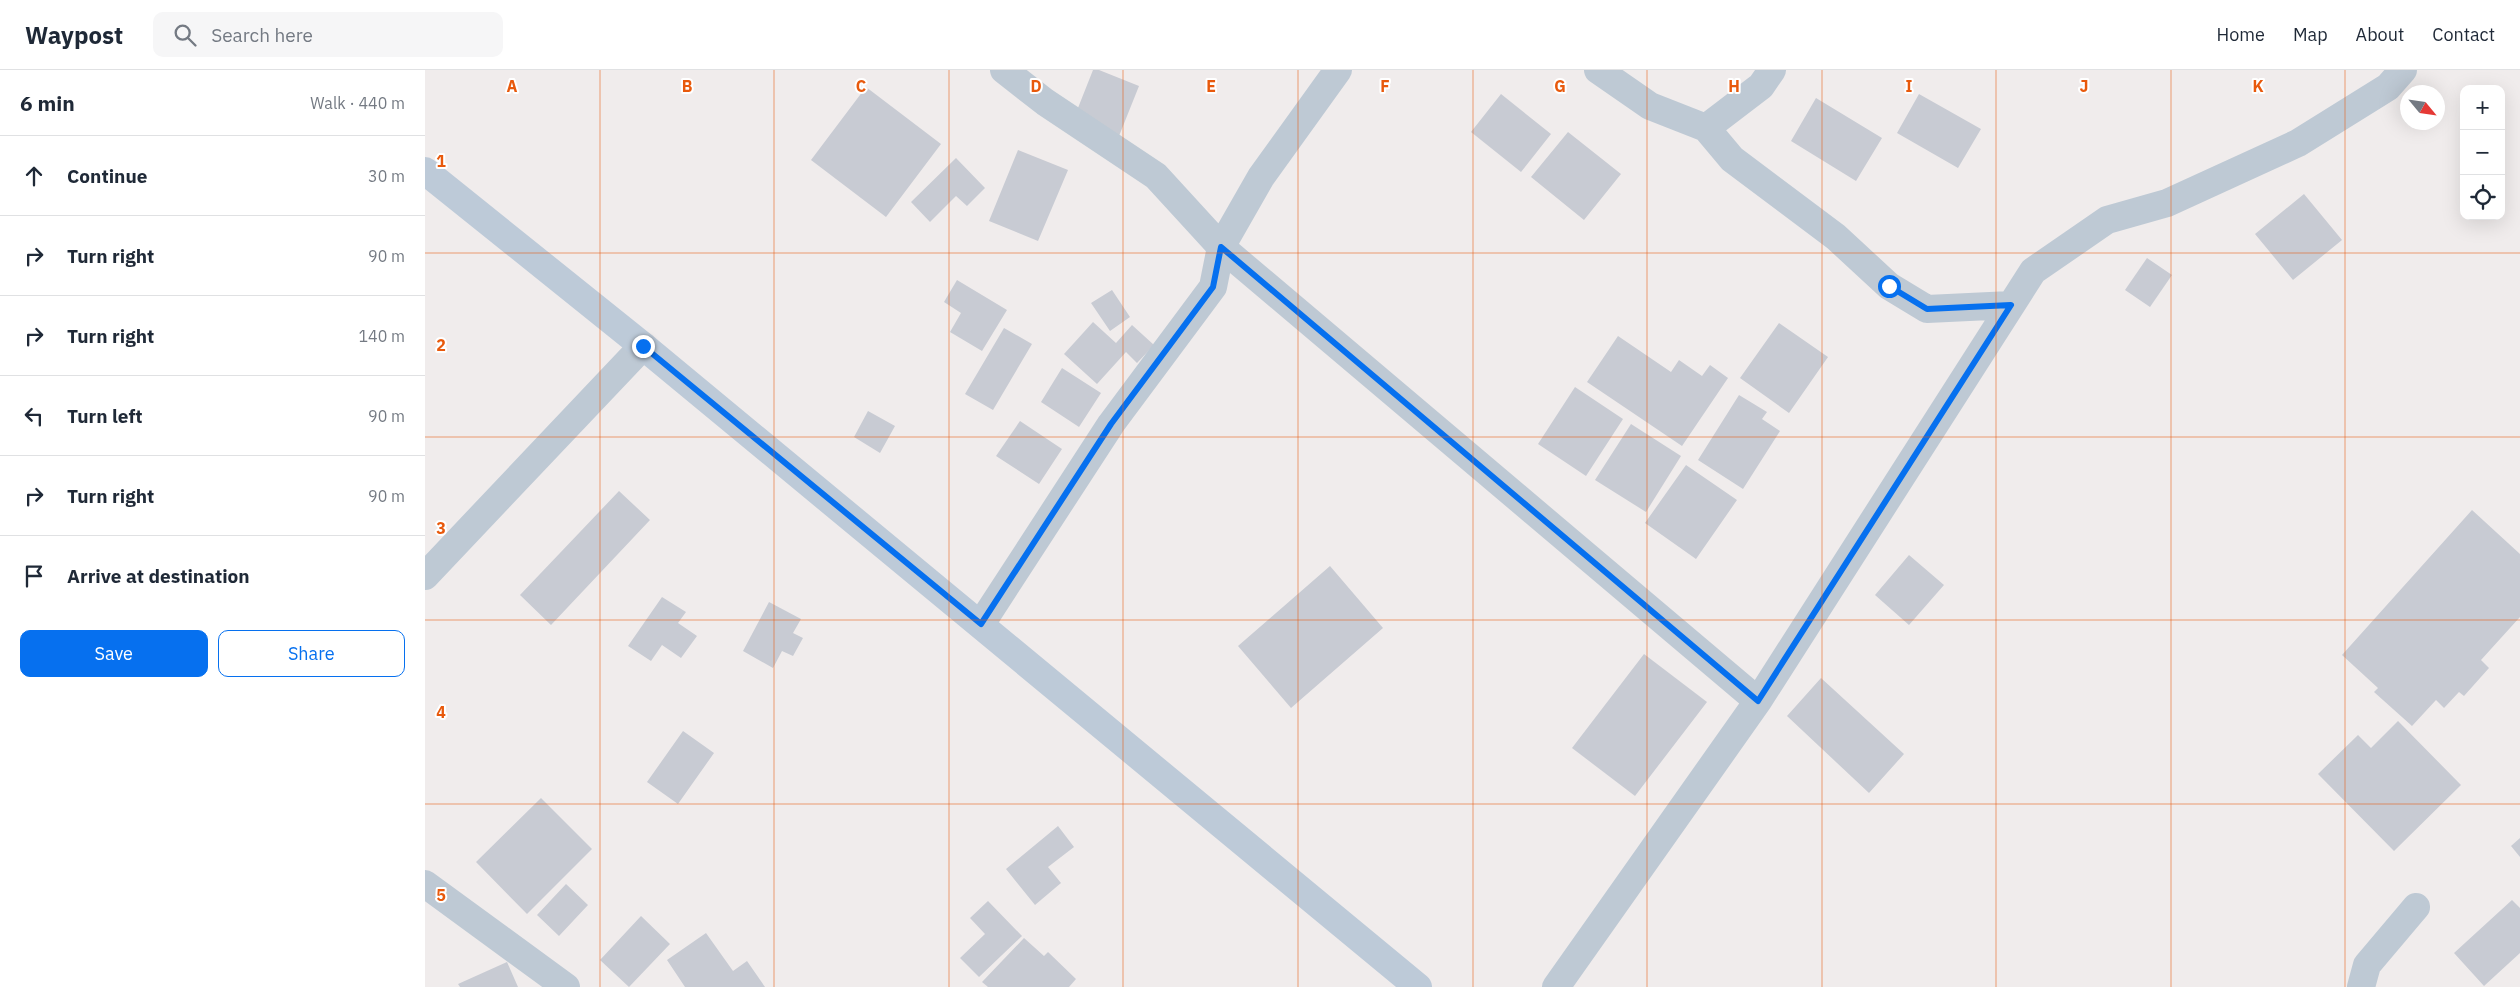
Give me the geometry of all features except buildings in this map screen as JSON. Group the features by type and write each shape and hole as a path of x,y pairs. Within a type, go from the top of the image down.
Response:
{"main road":[{"path":"425,171 643,346 981,624 1286,880 1418,987"}],"street":[{"path":"1004,70 1045,102 1156,176 1221,247 1758,701"},
{"path":"981,624 1111,424 1213,287 1221,247 1261,177 1339,70"},
{"path":"1598,70 1650,106 1706,128 1732,158 1836,237 1889,286 1927,309 2011,305"},
{"path":"1706,128 1761,86 1772,70"},
{"path":"1556,987 1758,701 2033,271 2107,220 2167,203 2298,143 2388,76"},
{"path":"425,576 643,346"},
{"path":"425,884 566,987"},
{"path":"2361,987 2367,965 2417,907"}],"route":[{"path":"643,346 981,624 1111,424 1213,287 1221,247 1758,701 2011,305 1927,309 1889,286"}]}
